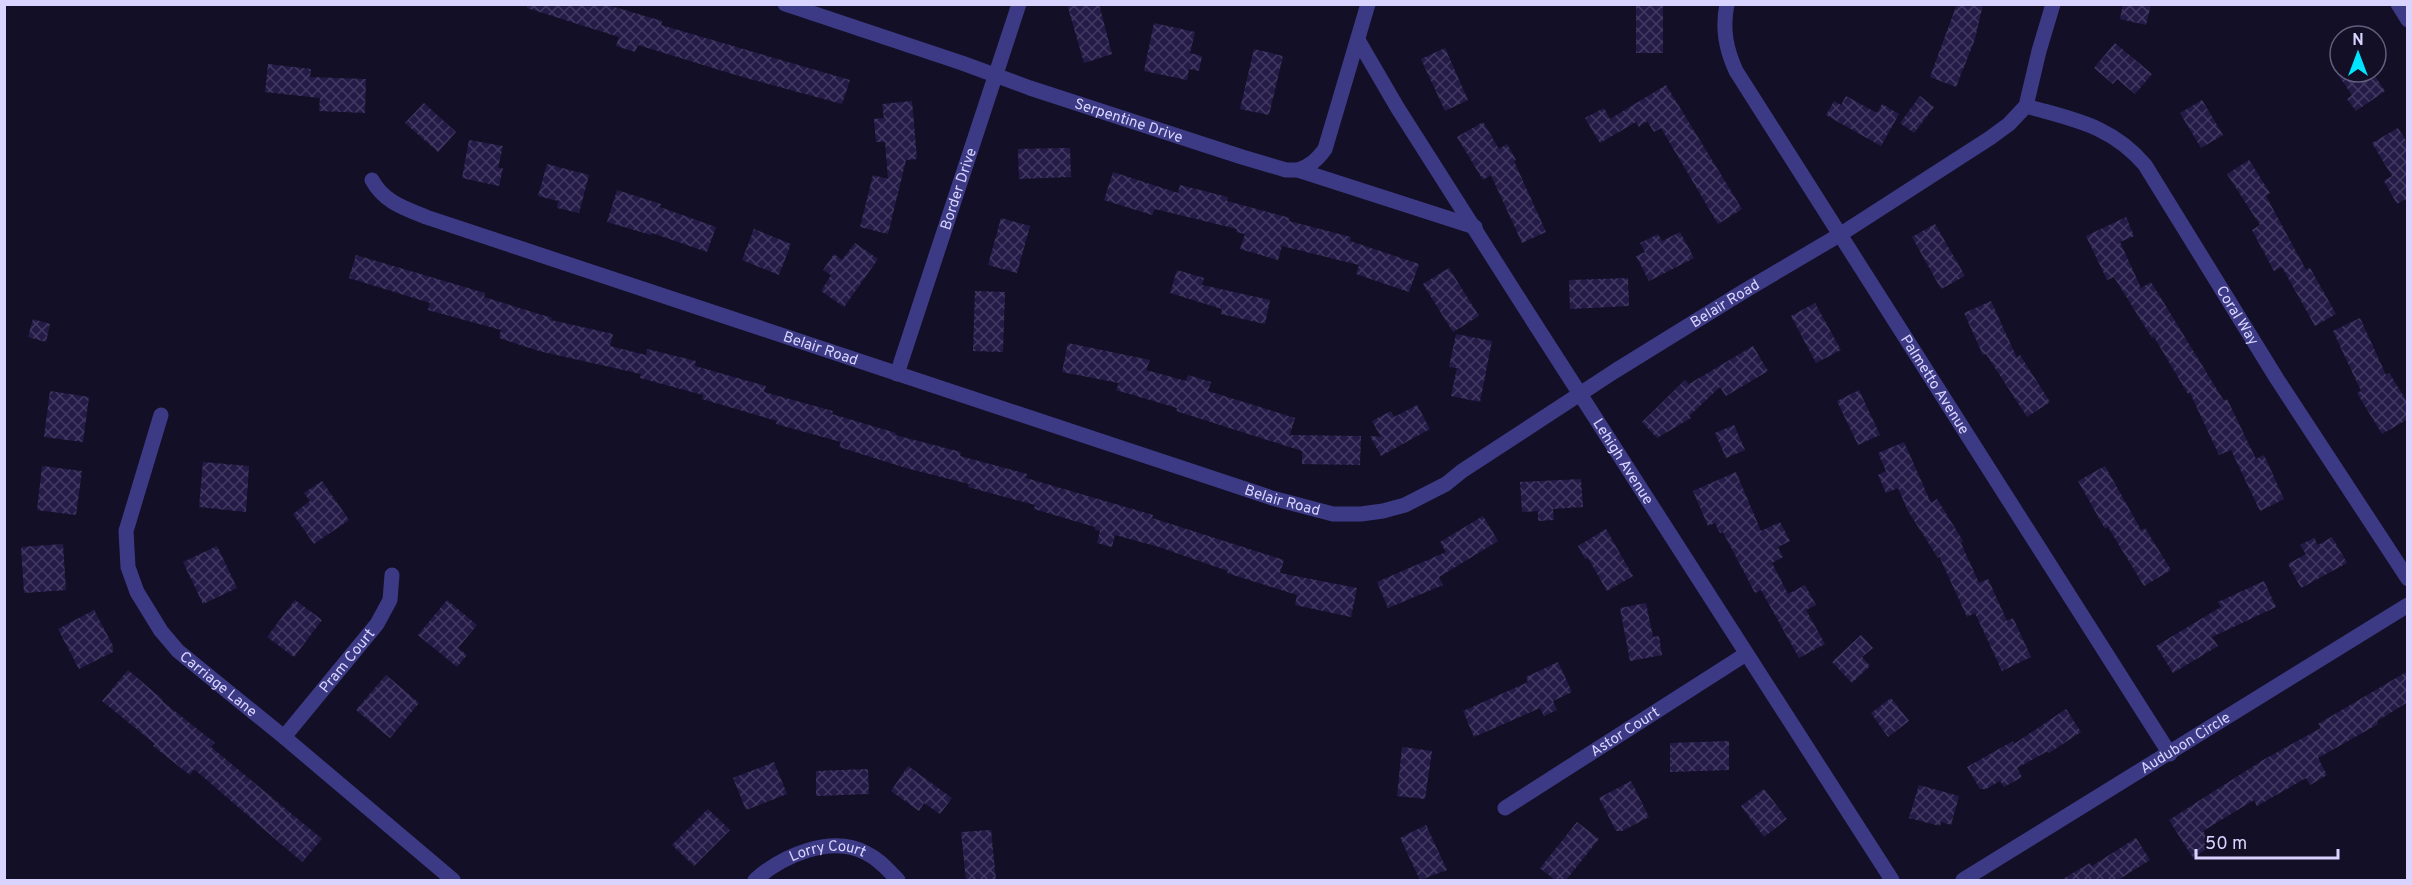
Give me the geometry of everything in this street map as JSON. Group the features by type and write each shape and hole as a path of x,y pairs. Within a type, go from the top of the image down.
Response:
{"street":[{"name":"Serpentine Drive","path":"785,4 1242,157 1286,170 1298,170 1475,227"},
{"name":"Border Drive","path":"897,374 1019,4"},
{"path":"1298,170 1309,166 1325,150 1368,4"},
{"name":"Palmetto Avenue","path":"1727,4 1724,23 1725,40 1736,71 2170,753"},
{"path":"2026,106 2053,4"},
{"path":"2398,4 2408,20"},
{"name":"Lehigh Avenue","path":"1358,40 1397,107 1892,880"},
{"name":"Belair Road","path":"372,180 384,197 393,204 426,217 1272,498 1333,514 1383,511 1426,496 1581,394 1746,290 1841,234 1990,138 2026,106"},
{"name":"Coral Way","path":"2026,106 2110,134 2124,143 2145,165 2277,379 2408,579"},
{"name":"Carriage Lane","path":"161,415 126,531 128,567 137,592 161,631 178,651 453,880"},
{"name":"Pram Court","path":"284,737 377,624 390,600 393,575"},
{"name":"Audubon Circle","path":"1963,880 2408,605"},
{"name":"Astor Court","path":"1505,808 1746,654"},
{"name":"Lorry Court","path":"755,880 796,855 836,846 852,847 866,852 898,880"}],"building":[{"path":"527,4 604,4 662,21 661,25 850,80 842,104 638,45 635,52 616,46 619,37 527,8"},
{"path":"1067,4 1099,4 1112,54 1084,63"},
{"path":"1636,4 1663,4 1663,53 1636,53"},
{"path":"1957,4 1983,4 1975,39 1956,87 1930,77"},
{"path":"2123,4 2151,4 2146,25 2120,19"},
{"path":"1154,23 1195,32 1190,53 1202,56 1199,71 1189,69 1187,80 1144,71"},
{"path":"2115,43 2152,74 2135,94 2117,79 2113,84 2094,68"},
{"path":"1445,48 1468,100 1445,111 1421,59"},
{"path":"1254,49 1283,56 1269,115 1240,109"},
{"path":"268,64 311,69 310,77 366,79 365,113 319,111 320,98 265,92"},
{"path":"2344,84 2380,84 2385,91 2356,111 2347,99 2352,95"},
{"path":"1666,85 1742,209 1718,224 1661,128 1654,132 1647,121 1639,127 1636,122 1600,143 1585,118 1604,108 1610,119"},
{"path":"1846,96 1877,113 1882,104 1899,114 1881,146 1826,115 1834,101 1841,105"},
{"path":"1920,96 1934,107 1914,133 1900,123"},
{"path":"2202,100 2223,135 2201,148 2180,113"},
{"path":"912,101 917,159 906,160 888,234 860,227 873,175 888,179 885,142 876,142 874,119 884,118 882,104"},
{"path":"424,103 456,132 438,152 405,123"},
{"path":"1483,122 1499,149 1507,144 1546,232 1522,243 1491,175 1483,180 1457,137"},
{"path":"2398,128 2408,144 2408,203 2405,199 2397,204 2384,181 2392,176 2372,143"},
{"path":"469,140 503,146 498,168 503,168 499,186 462,178"},
{"path":"1070,148 1071,177 1019,179 1018,149"},
{"path":"2249,160 2270,193 2266,196 2306,270 2310,268 2336,314 2315,326 2282,267 2274,271 2252,230 2260,225 2227,174"},
{"path":"547,164 589,175 579,213 557,208 558,201 538,196"},
{"path":"1113,172 1178,193 1180,185 1228,197 1227,201 1290,218 1289,221 1351,237 1350,241 1419,264 1409,292 1356,274 1359,265 1282,246 1278,260 1240,249 1245,234 1236,232 1237,229 1155,209 1152,215 1104,200"},
{"path":"617,190 661,204 660,207 716,227 707,252 652,233 651,235 607,222"},
{"path":"2126,217 2134,236 2120,242 2141,288 2151,282 2224,401 2227,399 2256,459 2264,455 2284,499 2260,511 2231,450 2219,455 2190,393 2188,394 2114,277 2107,280 2086,236"},
{"path":"1001,218 1030,226 1017,273 988,265"},
{"path":"1935,224 1965,276 1941,289 1912,237"},
{"path":"754,229 791,244 779,275 742,260"},
{"path":"1680,232 1694,258 1649,281 1636,256 1645,252 1640,243 1658,234 1662,241"},
{"path":"855,243 878,259 844,307 821,291 831,275 823,270 834,254 842,260"},
{"path":"356,255 485,293 484,297 552,318 551,320 613,334 610,346 646,355 647,349 696,361 695,366 766,386 764,392 833,411 832,414 896,433 895,435 961,452 960,456 1027,474 1026,478 1153,515 1152,518 1284,560 1280,573 1357,588 1351,617 1295,605 1297,595 1227,573 1228,571 1159,547 1115,535 1112,547 1097,543 1100,531 1095,530 1095,527 1034,509 1035,505 968,487 969,484 906,468 839,447 841,442 776,424 777,421 702,399 703,395 640,378 641,374 539,351 499,338 501,330 428,310 430,303 349,278"},
{"path":"1449,268 1479,316 1453,332 1423,284"},
{"path":"1177,270 1204,278 1202,285 1270,300 1265,324 1221,314 1222,309 1170,293"},
{"path":"1628,278 1629,306 1570,309 1569,280"},
{"path":"975,291 1005,292 1003,352 973,351"},
{"path":"1991,301 2017,358 2020,355 2050,402 2027,417 1986,354 1983,355 1964,313"},
{"path":"1815,303 1841,350 1816,363 1791,316"},
{"path":"2360,318 2386,375 2389,373 2408,403 2408,419 2382,434 2357,393 2361,391 2333,331"},
{"path":"33,319 50,324 46,342 28,337"},
{"path":"1456,334 1492,341 1480,402 1451,396 1457,368 1449,367"},
{"path":"1068,343 1150,360 1146,370 1186,381 1188,375 1211,382 1208,391 1295,418 1290,435 1361,436 1360,465 1302,464 1302,451 1176,411 1177,408 1116,390 1119,383 1062,372"},
{"path":"1753,346 1768,371 1726,396 1720,387 1689,416 1691,418 1657,438 1642,422 1685,380 1689,384"},
{"path":"1859,390 1880,435 1858,445 1837,401"},
{"path":"50,391 89,397 83,442 44,437"},
{"path":"1417,405 1430,429 1381,456 1370,436 1381,437 1372,421 1391,411 1394,417"},
{"path":"1734,425 1745,450 1726,458 1715,433"},
{"path":"1904,442 1931,503 1937,499 1963,541 1961,543 1979,583 1988,579 2007,621 2013,618 2031,657 2002,671 1975,613 1967,617 1939,556 1938,558 1908,511 1898,488 1886,493 1878,475 1886,471 1878,453"},
{"path":"203,462 249,466 246,512 199,507"},
{"path":"42,466 82,471 76,515 37,510"},
{"path":"2105,466 2141,530 2145,528 2171,570 2144,586 2108,527 2105,529 2078,481"},
{"path":"1736,472 1761,531 1780,522 1790,541 1778,547 1783,557 1772,563 1788,594 1805,585 1816,605 1806,610 1825,644 1799,658 1761,590 1755,593 1723,532 1720,533 1715,523 1708,526 1693,491"},
{"path":"1581,479 1583,507 1553,509 1554,520 1538,521 1538,511 1522,512 1520,482"},
{"path":"322,481 349,520 314,544 293,514 310,501 304,493"},
{"path":"1483,516 1498,541 1439,577 1443,585 1388,608 1377,582 1446,552 1440,542"},
{"path":"1606,529 1633,576 1607,591 1588,558 1585,559 1578,546"},
{"path":"2332,537 2347,563 2301,588 2288,564 2306,554 2300,545 2314,538 2318,545"},
{"path":"63,544 66,590 24,593 21,547"},
{"path":"217,546 237,588 203,604 183,562"},
{"path":"2264,581 2276,607 2212,637 2218,646 2173,673 2156,646 2221,607 2218,602"},
{"path":"295,600 322,620 294,657 267,637"},
{"path":"447,600 477,625 458,648 467,655 457,667 418,635"},
{"path":"1646,603 1653,637 1659,636 1662,655 1630,661 1620,608"},
{"path":"94,610 113,646 113,652 79,669 58,629"},
{"path":"1861,635 1873,648 1862,657 1870,666 1852,683 1832,662"},
{"path":"1558,662 1572,692 1553,701 1557,710 1544,716 1540,708 1474,737 1463,711 1528,682 1526,677"},
{"path":"128,670 162,701 215,743 211,747 322,839 302,862 194,769 190,775 102,701"},
{"path":"2408,671 2408,702 2377,721 2378,724 2318,758 2327,775 2310,785 2306,778 2257,806 2254,800 2203,831 2212,845 2193,858 2169,820 2263,760 2321,728 2318,724"},
{"path":"386,675 419,703 390,738 356,710"},
{"path":"1891,698 1909,721 1888,737 1871,713"},
{"path":"2066,709 2081,732 2049,753 2048,751 2017,768 2022,777 2004,787 2000,781 1986,789 1980,789 1967,767 2013,741 2014,744"},
{"path":"1729,741 1729,770 1670,772 1670,743"},
{"path":"1402,747 1432,751 1425,799 1397,796"},
{"path":"774,762 787,794 746,810 733,778"},
{"path":"908,766 952,798 940,814 924,803 919,811 891,791"},
{"path":"868,769 869,794 816,796 816,771"},
{"path":"1631,781 1649,817 1622,831 1616,831 1599,798"},
{"path":"1919,785 1959,796 1951,825 1941,822 1940,826 1909,818"},
{"path":"1764,789 1787,819 1764,837 1741,806"},
{"path":"708,809 730,830 694,866 672,845"},
{"path":"1577,822 1599,839 1566,880 1555,880 1540,868"},
{"path":"1426,825 1447,870 1420,880 1400,838"},
{"path":"991,830 996,880 966,880 961,832"},
{"path":"2136,838 2150,860 2118,880 2061,880 2090,863 2092,866"}]}
